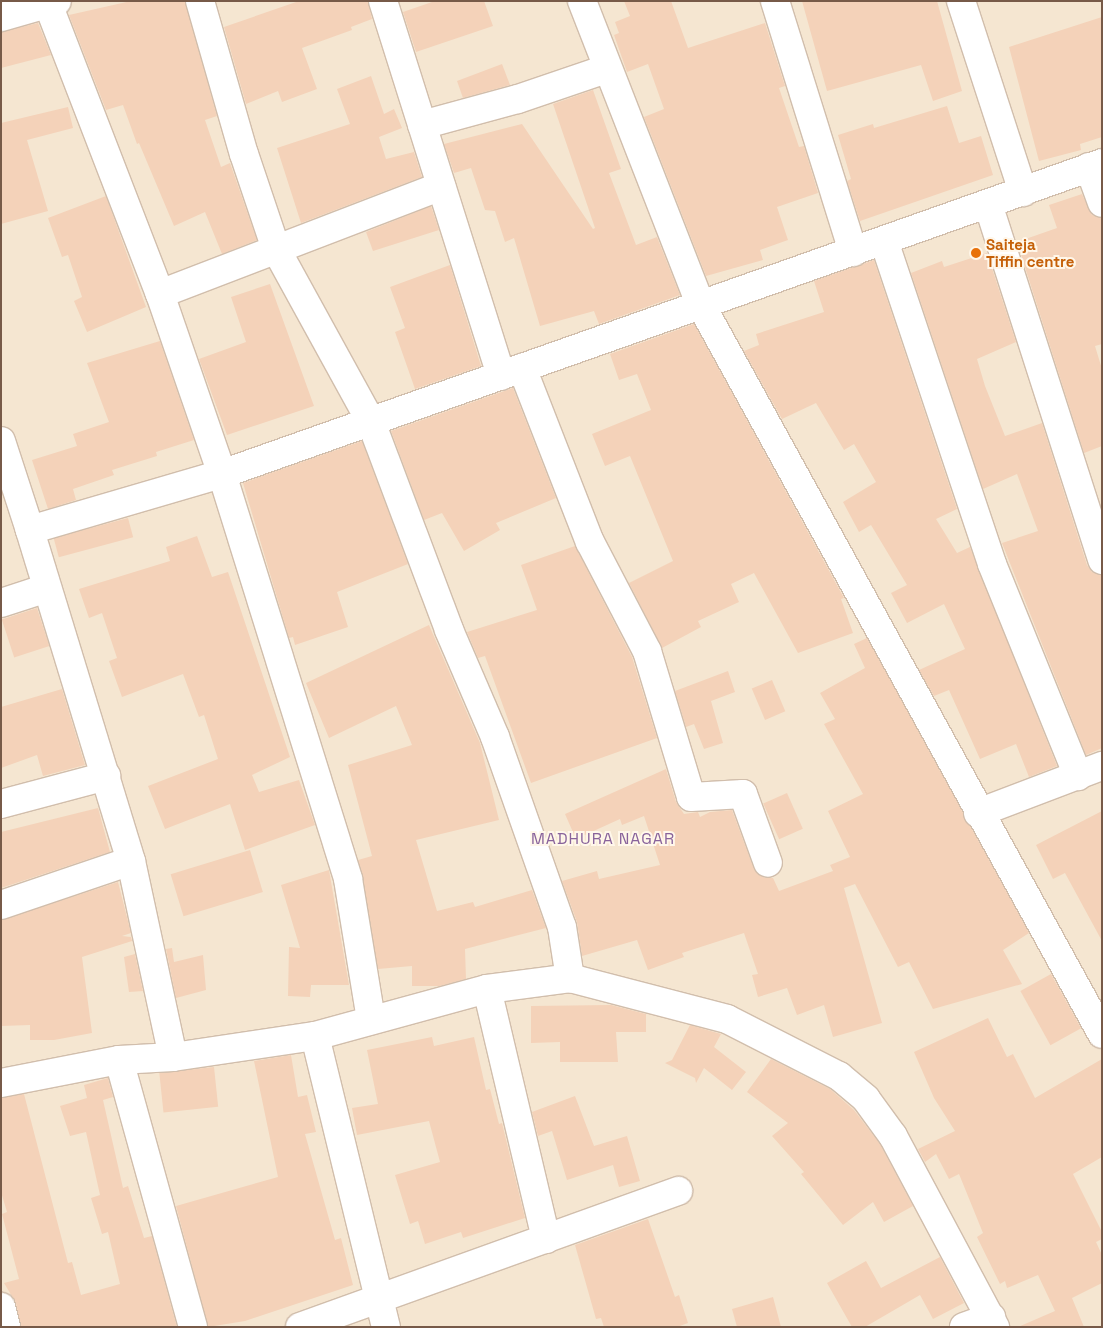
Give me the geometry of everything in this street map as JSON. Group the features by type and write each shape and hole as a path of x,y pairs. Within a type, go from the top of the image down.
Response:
{"street":[{"path":"200,1 244,154 276,249 371,422 449,630 496,737 562,927 570,978"},
{"path":"383,1 441,186 512,372 590,542 647,651 691,797 743,794 768,863"},
{"path":"582,1 606,69 700,303 978,813 1102,1034"},
{"path":"775,1 853,252"},
{"path":"961,1 1023,192"},
{"path":"1,17 52,3 160,294 222,474 348,879 371,1020"},
{"path":"422,125 518,99 606,69"},
{"path":"30,530 222,474 512,372 700,303 853,252 1095,165 1102,203"},
{"path":"160,294 441,186"},
{"path":"988,204 1102,560"},
{"path":"884,241 992,564 1090,771 978,813"},
{"path":"1,441 131,861 173,1057"},
{"path":"1,603 46,588"},
{"path":"1,804 106,776"},
{"path":"1,905 131,861"},
{"path":"1,1083 119,1060 173,1057 316,1036 488,988 570,978 727,1019 839,1076 866,1099 893,1136 993,1322 964,1327"},
{"path":"488,988 546,1239"},
{"path":"316,1036 386,1327"},
{"path":"119,1060 193,1327"},
{"path":"300,1327 678,1192"},
{"path":"1,1307 6,1327"}],"shaded area":[{"path":"1,1 1102,1 1102,1327 1,1327"}],"building":[{"path":"131,1 185,1 217,116 205,120 221,167 230,163 257,240 222,254 205,212 174,226 139,143 137,144 123,105 106,110 69,15"},
{"path":"299,1 368,1 372,19 351,27 352,30 302,48 317,89 282,102 278,91 246,104 224,27"},
{"path":"435,1 484,1 493,26 416,52 403,12"},
{"path":"624,1 671,1 688,48 765,23 785,86 779,88 799,147 804,146 818,193 777,207 788,240 760,250 763,260 706,276 644,117 664,109 648,64 627,72 614,35 619,33 615,22 630,16"},
{"path":"802,1 937,1 962,91 933,101 921,65 827,91"},
{"path":"1102,17 1102,137 1080,144 1081,150 1039,161 1009,47"},
{"path":"38,23 51,55 1,68 1,32"},
{"path":"502,64 510,85 463,98 457,81"},
{"path":"371,76 384,114 394,109 402,128 379,137 386,159 414,152 422,177 301,223 277,148 350,124 337,89"},
{"path":"593,90 621,169 609,173 636,245 657,237 680,295 599,324 594,311 540,326 514,238 505,242 495,211 485,210 471,168 454,173 444,144 522,124 593,229 595,228 553,104"},
{"path":"947,106 959,143 981,136 993,175 860,221 847,181 851,179 838,135 873,124 874,128"},
{"path":"68,107 73,128 27,140 48,211 1,224 1,123"},
{"path":"1082,194 1092,215 1102,218 1102,344 1095,346 1102,369 1102,446 1084,453 1017,242 1057,228 1049,205"},
{"path":"106,196 146,307 87,332 74,301 82,297 68,255 62,257 48,218"},
{"path":"431,206 439,230 373,251 366,232"},
{"path":"987,253 1016,342 977,359 985,386 1005,436 1042,423 1087,565 1092,572 1102,575 1102,748 1086,755 1002,543 1038,531 1017,474 983,489 911,273 942,261 944,267"},
{"path":"874,260 957,509 936,519 957,553 970,547 1057,766 1029,777 1016,744 980,759 949,690 934,696 919,670 965,649 944,604 907,623 891,593 907,585 871,525 859,532 843,502 876,482 854,444 844,450 816,403 782,419 744,351 759,345 756,334 824,312 814,281"},
{"path":"450,265 481,366 415,389 395,332 405,328 390,287"},
{"path":"270,284 314,406 227,435 199,359 246,342 231,297"},
{"path":"694,324 844,598 841,599 853,633 798,653 754,573 731,584 739,602 698,621 701,627 662,648 629,583 673,561 630,456 605,466 592,434 651,410 637,374 619,380 610,354"},
{"path":"160,341 194,440 156,452 157,456 112,470 114,475 73,489 76,500 48,509 32,460 77,446 73,434 109,422 87,363"},
{"path":"513,388 556,498 496,523 500,530 464,551 442,513 424,520 391,431"},
{"path":"362,441 408,564 337,592 348,627 295,645 293,637 289,638 243,483"},
{"path":"128,518 133,537 59,557 54,538"},
{"path":"197,536 212,577 228,572 290,757 252,775 259,792 299,780 315,825 245,850 230,804 165,829 148,786 218,759 204,715 199,717 183,674 122,697 109,661 117,658 102,613 89,618 79,589 170,561 166,547"},
{"path":"575,546 632,657 657,738 531,783 485,656 478,658 467,632 537,610 521,565"},
{"path":"37,608 49,646 14,657 2,619"},
{"path":"429,625 480,743 499,820 416,840 437,911 473,902 475,907 532,890 546,928 465,949 466,979 440,986 412,986 412,966 378,969 358,860 372,856 348,765 412,745 396,706 329,738 306,683"},
{"path":"867,638 1029,933 1003,950 1022,984 933,1009 909,962 898,967 855,884 844,888 882,1023 833,1037 824,1005 797,1015 787,988 758,997 752,975 758,974 744,933 682,953 684,957 648,970 637,940 582,956 577,922 562,881 597,871 599,879 660,865 644,816 622,825 620,819 576,839 565,814 666,769 676,802 684,814 698,812 700,817 710,812 732,810 754,869 765,878 773,878 779,891 833,871 830,865 850,857 828,811 863,794 824,724 835,719 820,693 865,668 854,644"},
{"path":"728,671 735,692 711,701 723,743 704,749 694,724 686,727 675,691"},
{"path":"772,680 785,711 765,720 752,689"},
{"path":"62,689 85,765 43,776 37,755 1,768 1,707"},
{"path":"787,793 803,829 779,839 763,804"},
{"path":"98,808 110,852 1,888 1,832"},
{"path":"1102,811 1102,941 1065,873 1053,879 1036,845"},
{"path":"250,850 263,892 183,916 171,874"},
{"path":"329,870 349,985 311,985 310,997 288,996 289,947 300,948 281,885"},
{"path":"118,882 131,933 122,936 131,937 132,941 82,957 92,1033 54,1040 30,1040 30,1025 1,1026 1,920"},
{"path":"172,948 174,962 203,955 206,990 176,998 166,949"},
{"path":"135,954 143,991 129,992 124,957"},
{"path":"1051,974 1081,1028 1050,1045 1020,991"},
{"path":"611,1005 646,1014 646,1032 616,1032 618,1062 560,1062 560,1042 531,1043 531,1006"},
{"path":"988,1018 1007,1057 1013,1054 1035,1098 1102,1059 1102,1157 1073,1174 1102,1232 1102,1239 1096,1242 1102,1255 1102,1283 1072,1298 1084,1327 1018,1327 1055,1311 1038,1275 1007,1288 1005,1281 1000,1284 977,1237 983,1233 959,1174 949,1179 936,1154 925,1162 918,1149 955,1131 934,1098 914,1052"},
{"path":"690,1025 721,1034 714,1047 746,1072 732,1090 704,1068 696,1083 695,1078 665,1063 672,1060"},
{"path":"432,1037 434,1046 474,1037 486,1090 490,1089 499,1124 502,1123 525,1218 463,1238 461,1232 425,1244 418,1221 410,1224 395,1175 440,1162 429,1121 357,1135 352,1108 378,1104 367,1050"},
{"path":"291,1055 298,1097 307,1095 316,1132 305,1134 335,1240 341,1238 353,1285 245,1321 208,1327 176,1206 278,1177 254,1061"},
{"path":"771,1059 830,1089 854,1110 880,1144 913,1206 884,1222 873,1202 843,1225 801,1174 804,1172 772,1136 788,1123 747,1092"},
{"path":"214,1067 218,1107 163,1113 159,1073"},
{"path":"108,1078 113,1097 103,1100 123,1188 128,1186 144,1238 152,1236 177,1327 21,1327 16,1303 4,1283 19,1279 2,1214 7,1212 1,1192 1,1098 24,1094 68,1263 72,1262 81,1295 120,1284 108,1232 102,1234 91,1198 100,1195 86,1132 70,1136 60,1106 87,1098 84,1085"},
{"path":"575,1096 594,1146 627,1136 640,1181 619,1187 613,1165 567,1180 552,1131 538,1136 532,1112"},
{"path":"648,1219 675,1297 679,1295 688,1323 677,1327 604,1327 601,1318 596,1319 575,1245"},
{"path":"940,1257 964,1303 933,1319 920,1295 865,1327 852,1327 827,1283 866,1261 881,1288"},
{"path":"773,1297 781,1327 737,1327 732,1309"}],"place":[{"name":"Saiteja Tiffin centre","path":"976,253"}],"district":[{"name":"MADHURA NAGAR","path":"603,839"}]}
